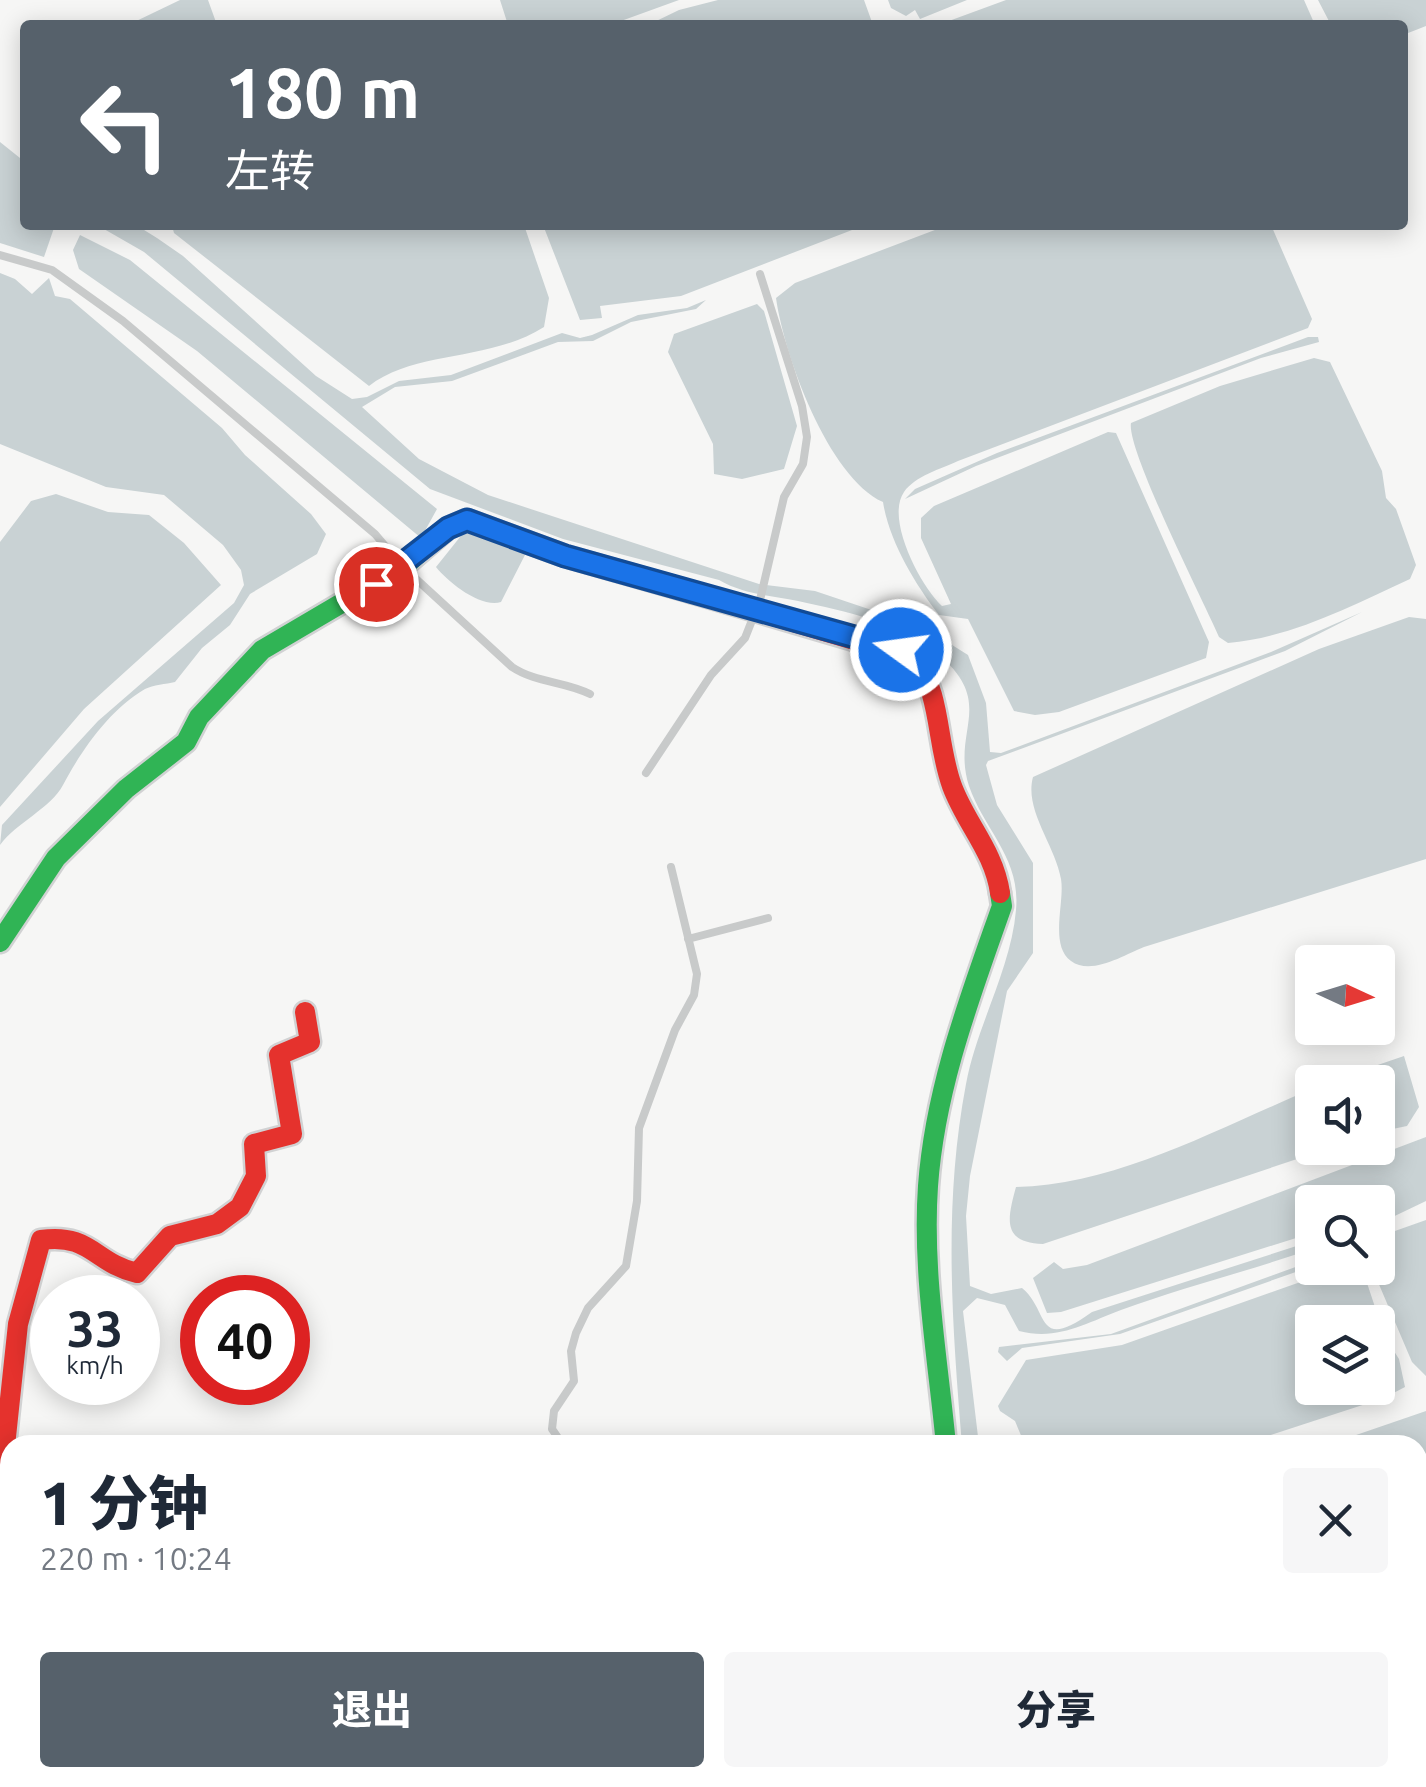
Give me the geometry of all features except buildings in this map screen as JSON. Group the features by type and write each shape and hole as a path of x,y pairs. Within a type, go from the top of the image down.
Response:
{"street":[{"path":"0,942 56,858 126,789 186,742 209,706 262,650 403,566 448,528 467,520 565,556 758,606 901,650 924,667 940,716 952,786 996,866 1001,887 998,925 952,1050 928,1185 928,1259 945,1435"},
{"path":"7,1435 23,1302 32,1255 42,1240 69,1236 124,1270 137,1273 170,1236 217,1224 240,1207 256,1176 254,1144 292,1134 278,1054 310,1042 305,1012"}],"lane":[{"path":"0,255 52,270 123,321 375,534 403,566 529,678 570,684 590,694"},
{"path":"646,774 711,675 745,638 758,606 784,497 802,464 807,437 802,406 760,274"},
{"path":"556,1435 552,1429 554,1411 574,1381 572,1351 576,1334 588,1308 626,1266 637,1201 639,1128 675,1030 694,995 697,974 670,867"},
{"path":"688,939 768,918"}],"shaded area":[{"path":"180,0 208,0 215,20 138,20"},
{"path":"500,0 679,0 624,20 506,20"},
{"path":"718,0 864,0 871,20 658,20"},
{"path":"888,0 967,0 920,19 915,10 906,16 891,8"},
{"path":"1006,0 1304,0 1313,20 952,20"},
{"path":"1318,0 1426,0 1426,26 1408,33 1408,20 1328,20"},
{"path":"0,142 20,158 20,230 53,230 44,257 0,243"},
{"path":"106,230 144,230 157,238 183,256 316,376 352,399 367,397 399,381 451,375 562,333 580,338 638,315 687,308 706,300 696,309 631,322 593,341 558,342 452,381 395,387 362,407 419,459 488,495 759,584 815,591 925,628 968,655 986,703 990,752 1001,753 1271,652 1362,612 1285,651 988,761 986,765 997,805 1033,863 1033,953 1007,991 970,1176 966,1216 970,1286 991,1294 1022,1288 1046,1324 1061,1329 1092,1312 1295,1246 1295,1254 1046,1334 1019,1331 1005,1305 977,1298 963,1311 978,1435 961,1435 953,1309 954,1174 971,1062 1008,954 1016,910 1013,875 969,786 965,749 969,703 965,688 956,672 923,643 872,620 748,592 719,580 563,539 430,489 144,252"},
{"path":"173,230 526,230 549,298 544,327 500,346 408,367 369,386"},
{"path":"545,230 852,230 681,296 600,306 602,318 580,320"},
{"path":"935,230 1273,230 1312,319 1308,328 936,470 909,486 899,504 902,535 916,569 942,606 951,604 921,538 921,518 934,506 1108,432 1116,433 1209,642 1206,658 1059,712 1035,715 1014,711 968,619 939,615 904,562 883,502 844,468 812,412 788,350 776,298 795,283"},
{"path":"80,235 130,260 437,509 421,538 197,351 79,269 73,250"},
{"path":"0,273 15,279 32,294 49,278 55,296 70,299 222,428 245,455 311,514 326,534 317,554 250,594 230,625 202,648 175,682 145,689 108,719 58,793 0,845 2,825 98,721 234,603 244,585 241,570 223,545 164,495 106,487 0,444"},
{"path":"757,304 764,311 797,426 784,469 742,479 714,474 713,444 668,352 674,334"},
{"path":"1308,337 1318,337 1319,342 1261,358 976,466 905,499 915,489 997,453"},
{"path":"1314,358 1330,362 1382,471 1386,498 1396,509 1416,565 1410,579 1321,619 1275,635 1228,643 1219,637 1168,527 1141,462 1131,423 1220,386"},
{"path":"56,494 108,512 149,515 184,543 221,585 84,709 0,807 0,542 31,501"},
{"path":"464,532 526,553 501,602 474,598 436,567"},
{"path":"1409,617 1426,619 1426,859 1144,947 1108,963 1079,965 1064,954 1059,934 1061,879 1036,815 1033,777 1319,649"},
{"path":"1404,1056 1419,1107 1407,1126 1395,1128 1395,1065 1378,1065"},
{"path":"1295,1096 1295,1160 1043,1244 1014,1234 1010,1219 1016,1187 1092,1176 1205,1136"},
{"path":"1426,1137 1426,1201 1395,1216 1395,1185 1299,1185 1352,1165 1395,1165 1395,1149"},
{"path":"1295,1186 1295,1238 1061,1312 1047,1313 1033,1278 1054,1262 1063,1269 1087,1265"},
{"path":"1426,1220 1426,1376 1412,1362 1395,1322 1395,1305 1388,1305 1379,1285 1395,1285 1395,1231"},
{"path":"1295,1267 1295,1272 1120,1334 1022,1348 1007,1361 998,1352 999,1347 1111,1334"},
{"path":"1295,1284 1368,1285 1374,1305 1295,1305 1295,1405 1363,1405 1271,1435 1021,1435 1015,1421 998,1406 1026,1360 1122,1345"},
{"path":"1395,1353 1399,1359 1405,1387 1395,1392"},
{"path":"1426,1411 1426,1435 1356,1435"}],"traffic: fast":[{"path":"0,942 56,858 126,789 186,742 199,717 262,650 403,567 448,528 467,520 565,556 691,592"},
{"path":"945,1435 929,1283 928,1186 946,1078 1002,906 1000,893"}],"traffic: jam":[{"path":"691,592 915,658 930,688 952,786 992,864 1000,893"},
{"path":"6,1435 18,1324 41,1240 71,1241 137,1273 170,1236 217,1224 240,1207 256,1176 254,1144 292,1134 279,1055 310,1042 305,1012"}],"route":[{"path":"376,584 448,528 467,520 498,528 538,548 901,650"}]}
